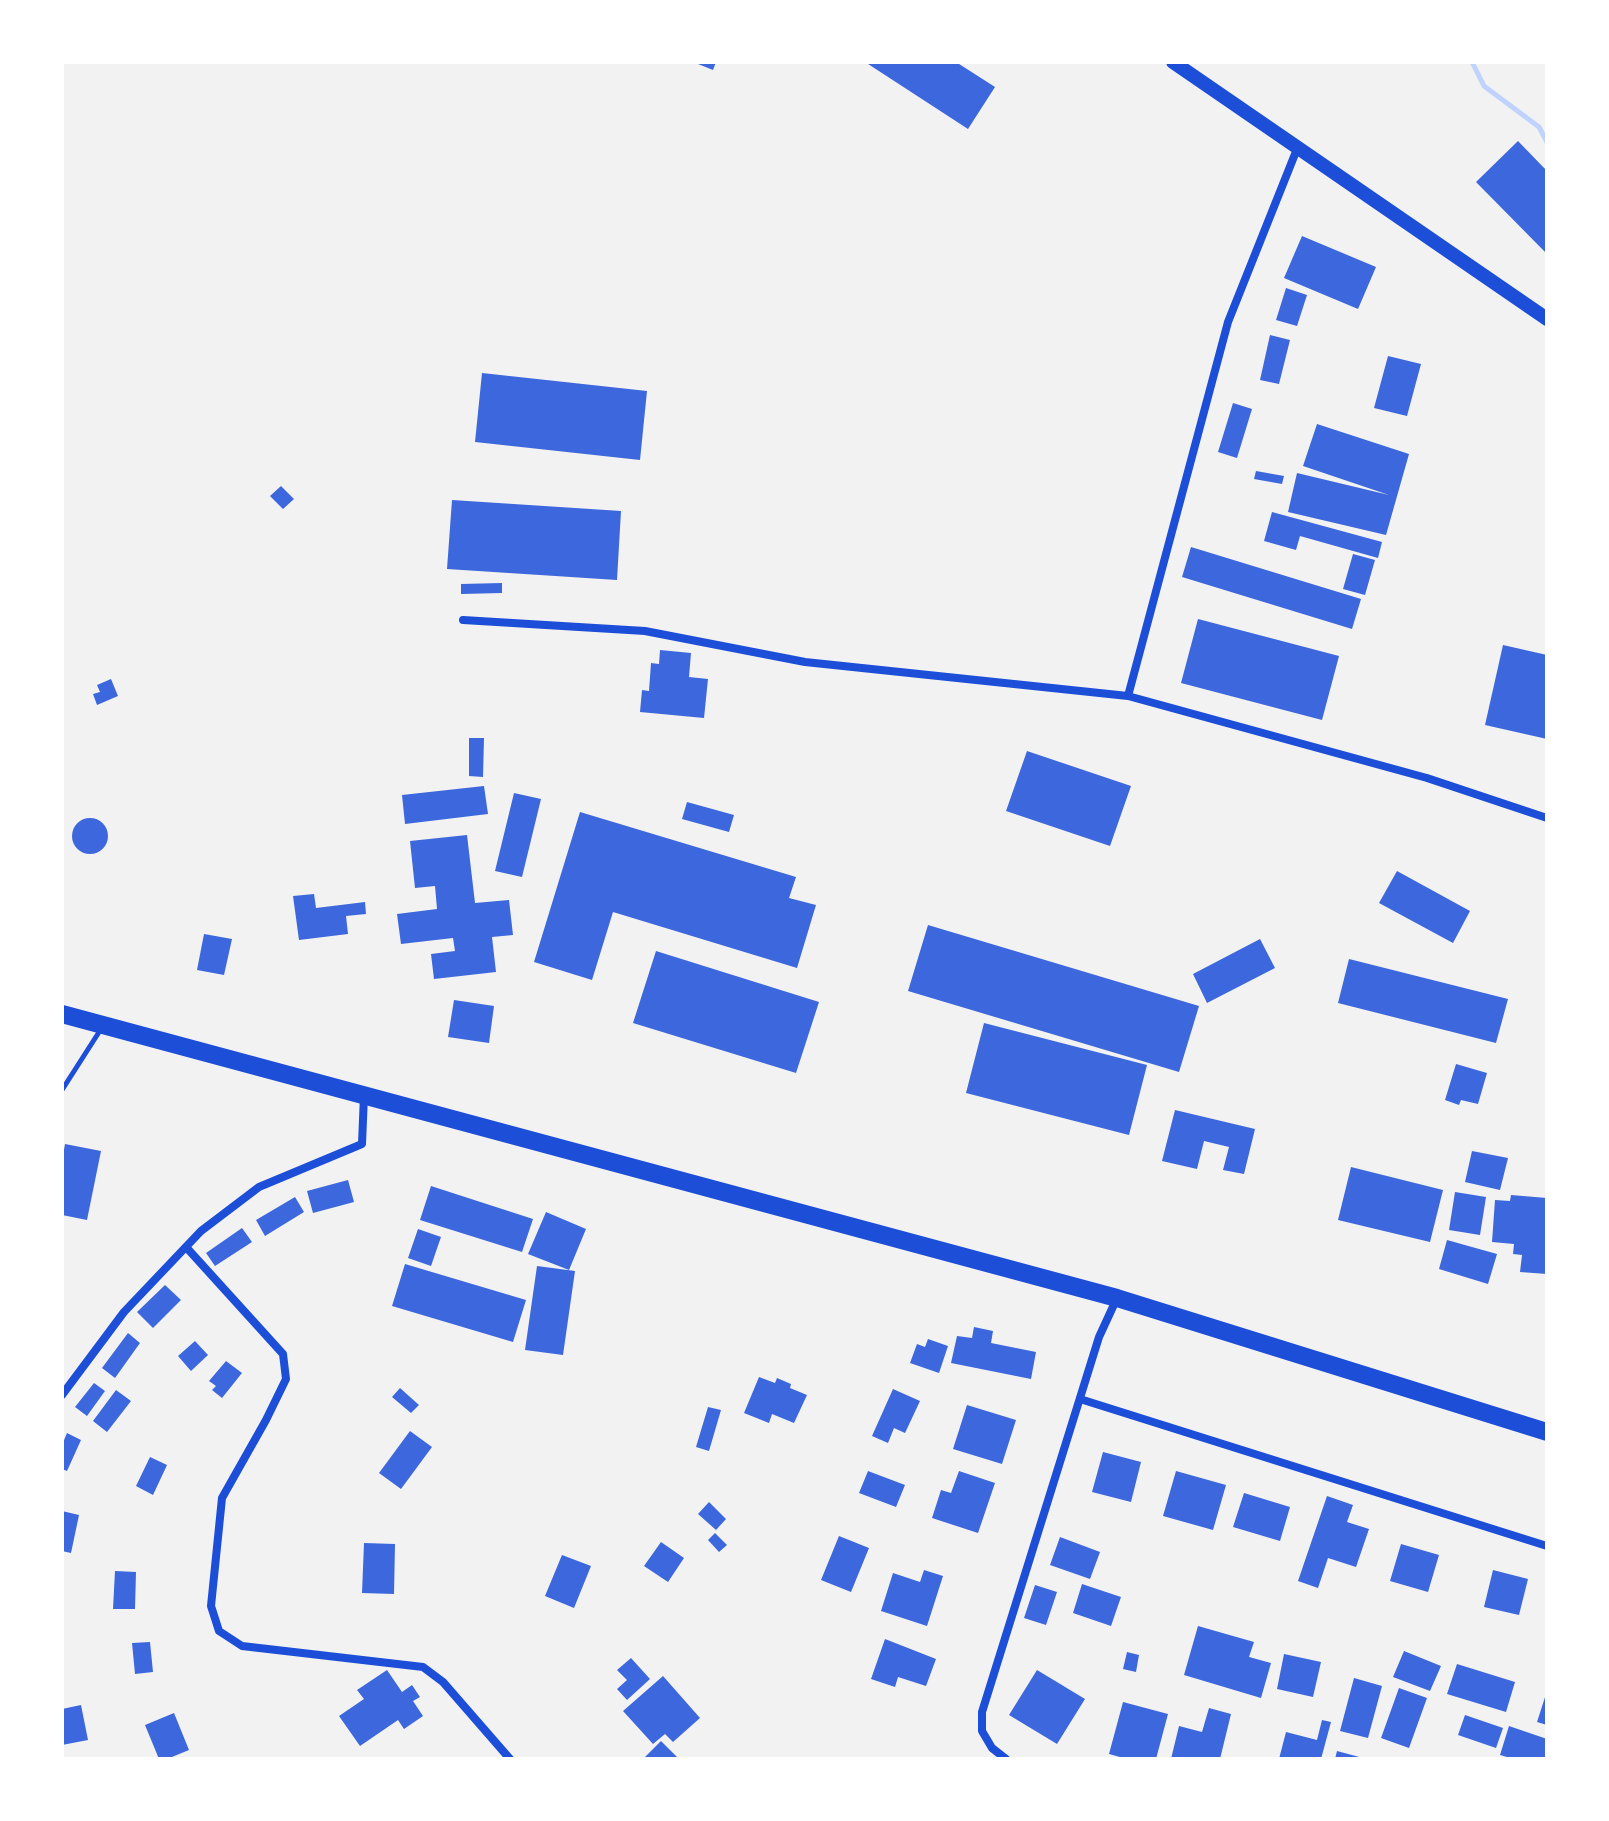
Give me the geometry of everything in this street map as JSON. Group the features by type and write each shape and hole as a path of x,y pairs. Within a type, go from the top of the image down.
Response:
{"highway":[{"path":"62,1014 1117,1298 1547,1432"}],"street":[{"path":"1173,62 1547,319"},
{"path":"1128,696 1228,322 1297,149"},
{"path":"463,620 645,631 805,662 1128,696 1427,778 1547,818"},
{"path":"62,1395 124,1312 201,1231 259,1187 362,1144 364,1094"},
{"path":"186,1247 283,1354 286,1379 222,1498 211,1606 219,1631 242,1646 423,1667 443,1682 510,1759"},
{"path":"1006,1759 992,1748 982,1731 982,1712 1099,1337 1117,1298"},
{"path":"1080,1399 1547,1546"}],"lane":[{"path":"62,1090 103,1025"}],"building":[{"path":"693,62 716,62 713,70"},
{"path":"865,62 956,62 995,87 968,129"},
{"path":"1518,141 1547,171 1547,254 1476,182"},
{"path":"1302,236 1376,267 1358,309 1284,278"},
{"path":"1286,288 1307,295 1297,326 1276,320"},
{"path":"1270,335 1290,340 1279,384 1260,380"},
{"path":"1388,356 1421,364 1407,416 1374,408"},
{"path":"482,373 647,391 640,460 475,442"},
{"path":"1233,403 1252,409 1237,458 1218,452"},
{"path":"1317,424 1409,454 1386,535 1288,512 1297,473 1389,495 1303,466"},
{"path":"1256,471 1284,476 1282,484 1254,479"},
{"path":"281,486 294,499 283,509 270,496"},
{"path":"452,500 621,511 617,580 447,569"},
{"path":"1272,512 1382,542 1378,558 1300,536 1296,550 1264,541"},
{"path":"1191,547 1361,599 1352,629 1182,577"},
{"path":"1353,554 1375,560 1365,595 1343,589"},
{"path":"502,583 502,593 461,594 461,584"},
{"path":"1198,619 1339,656 1322,720 1181,683"},
{"path":"1503,645 1547,655 1547,739 1485,725"},
{"path":"660,650 691,653 689,677 708,679 704,718 640,712 642,690 649,691 651,663 659,664"},
{"path":"111,679 118,696 97,705 93,694 100,692 97,685"},
{"path":"469,738 484,738 483,777 469,776"},
{"path":"1027,751 1131,786 1110,846 1006,811"},
{"path":"484,786 488,814 405,824 402,795"},
{"path":"514,793 541,799 522,877 495,871"},
{"path":"687,802 734,815 729,832 682,819"},
{"path":"580,812 796,877 789,898 816,905 797,968 613,912 592,980 534,962"},
{"path":"90,818 103,823 108,836 103,849 90,854 77,849 72,836 77,823"},
{"path":"467,835 475,903 509,900 513,935 492,937 496,972 434,979 431,954 455,951 453,938 401,944 397,914 437,909 435,886 415,888 410,841"},
{"path":"1397,871 1470,911 1453,943 1379,903"},
{"path":"314,894 316,908 365,902 366,914 346,916 348,934 299,940 293,896"},
{"path":"928,925 1199,1006 1179,1072 908,991"},
{"path":"204,934 232,939 224,975 197,970"},
{"path":"1260,939 1275,968 1207,1003 1193,974"},
{"path":"656,951 819,1002 796,1073 633,1023"},
{"path":"1349,959 1508,999 1496,1043 1338,1003"},
{"path":"454,1000 494,1006 489,1043 448,1037"},
{"path":"984,1023 1147,1065 1129,1135 966,1093"},
{"path":"1456,1064 1487,1073 1478,1104 1461,1100 1459,1105 1445,1100"},
{"path":"1175,1110 1255,1129 1244,1174 1223,1170 1229,1147 1204,1141 1197,1169 1162,1161"},
{"path":"65,1144 101,1151 87,1220 62,1215"},
{"path":"1472,1151 1508,1158 1500,1190 1465,1182"},
{"path":"1351,1167 1443,1190 1430,1242 1338,1220"},
{"path":"348,1180 354,1202 313,1213 307,1191"},
{"path":"431,1186 533,1219 522,1252 420,1220"},
{"path":"1455,1192 1486,1197 1480,1235 1449,1230"},
{"path":"1511,1195 1547,1198 1547,1274 1520,1272 1522,1255 1513,1254 1514,1244 1492,1242 1495,1200 1510,1201"},
{"path":"295,1197 304,1212 265,1236 256,1220"},
{"path":"546,1212 586,1229 569,1270 528,1254"},
{"path":"242,1228 252,1242 215,1266 206,1253"},
{"path":"418,1229 441,1237 431,1266 408,1258"},
{"path":"1447,1240 1497,1254 1488,1284 1439,1269"},
{"path":"405,1264 526,1300 513,1342 392,1306"},
{"path":"537,1266 575,1271 563,1355 525,1350"},
{"path":"165,1285 181,1300 153,1328 137,1312"},
{"path":"974,1327 993,1331 991,1343 1036,1352 1031,1379 951,1363 957,1336 972,1338"},
{"path":"128,1333 140,1343 115,1378 102,1368"},
{"path":"928,1339 948,1346 939,1373 910,1363 917,1344 925,1347"},
{"path":"195,1341 208,1355 191,1371 178,1356"},
{"path":"226,1361 242,1373 222,1398 212,1390 216,1386 209,1381"},
{"path":"759,1377 775,1383 777,1378 807,1395 794,1423 772,1414 769,1423 744,1413"},
{"path":"94,1383 105,1391 87,1416 75,1407"},
{"path":"400,1388 419,1405 411,1413 392,1397"},
{"path":"893,1389 920,1401 905,1433 894,1428 888,1443 872,1436"},
{"path":"116,1390 131,1401 107,1432 93,1421"},
{"path":"967,1405 1016,1420 1002,1464 953,1449"},
{"path":"708,1407 721,1410 709,1451 696,1447"},
{"path":"410,1431 432,1447 401,1489 379,1473"},
{"path":"67,1433 81,1440 67,1471 62,1469 62,1445"},
{"path":"1103,1452 1141,1462 1131,1502 1092,1492"},
{"path":"150,1457 167,1465 153,1495 136,1486"},
{"path":"868,1471 905,1485 896,1507 859,1493"},
{"path":"959,1471 995,1483 978,1533 932,1518 941,1490 951,1493"},
{"path":"1176,1471 1226,1485 1213,1530 1163,1516"},
{"path":"1244,1493 1290,1507 1280,1541 1233,1527"},
{"path":"1327,1496 1353,1505 1347,1522 1369,1529 1356,1567 1328,1558 1318,1588 1298,1581"},
{"path":"709,1502 726,1519 716,1530 698,1514"},
{"path":"62,1511 79,1515 71,1553 62,1551"},
{"path":"715,1533 727,1545 719,1552 708,1540"},
{"path":"839,1536 869,1548 851,1592 821,1580"},
{"path":"1060,1537 1100,1552 1090,1579 1050,1565"},
{"path":"661,1542 684,1558 668,1582 644,1566"},
{"path":"364,1543 395,1544 394,1594 362,1593"},
{"path":"1401,1544 1439,1555 1428,1592 1390,1581"},
{"path":"562,1555 591,1566 574,1608 545,1596"},
{"path":"924,1570 943,1576 927,1626 881,1611 893,1573 920,1582"},
{"path":"1493,1570 1528,1579 1519,1615 1484,1607"},
{"path":"115,1571 136,1572 135,1609 113,1609"},
{"path":"1082,1584 1121,1597 1111,1626 1073,1613"},
{"path":"1035,1585 1057,1592 1046,1625 1024,1618"},
{"path":"1198,1626 1254,1642 1249,1657 1271,1663 1261,1698 1184,1675"},
{"path":"885,1639 936,1659 926,1686 898,1677 895,1687 871,1679"},
{"path":"150,1642 153,1672 135,1674 132,1643"},
{"path":"1404,1651 1441,1666 1430,1691 1393,1677"},
{"path":"1127,1652 1139,1655 1136,1672 1123,1669"},
{"path":"1284,1654 1321,1662 1313,1697 1277,1689"},
{"path":"631,1658 650,1679 627,1700 617,1689 627,1680 617,1670"},
{"path":"1457,1664 1515,1682 1506,1712 1447,1694"},
{"path":"387,1670 402,1692 412,1685 420,1697 413,1701 423,1716 404,1729 398,1720 360,1746 339,1716 364,1699 357,1690"},
{"path":"1037,1670 1085,1699 1057,1744 1009,1715"},
{"path":"663,1676 700,1718 673,1742 665,1734 653,1744 623,1711"},
{"path":"1354,1678 1382,1686 1368,1738 1340,1731"},
{"path":"1399,1688 1427,1698 1409,1748 1381,1738"},
{"path":"1547,1691 1547,1725 1537,1722"},
{"path":"1123,1702 1168,1714 1156,1759 1127,1759 1109,1754"},
{"path":"81,1705 88,1740 62,1745 62,1709"},
{"path":"1209,1708 1231,1714 1220,1759 1171,1759 1179,1726 1202,1732"},
{"path":"174,1713 189,1750 159,1759 145,1725"},
{"path":"1465,1715 1503,1728 1496,1748 1458,1735"},
{"path":"1322,1720 1331,1722 1321,1759 1279,1759 1286,1732 1317,1740"},
{"path":"1509,1726 1547,1739 1547,1759 1514,1759 1500,1755"},
{"path":"661,1741 679,1759 643,1759"},
{"path":"1337,1751 1363,1758 1363,1759 1335,1759"}],"waterway":[{"path":"1472,62 1484,86 1539,127 1547,142"}]}
